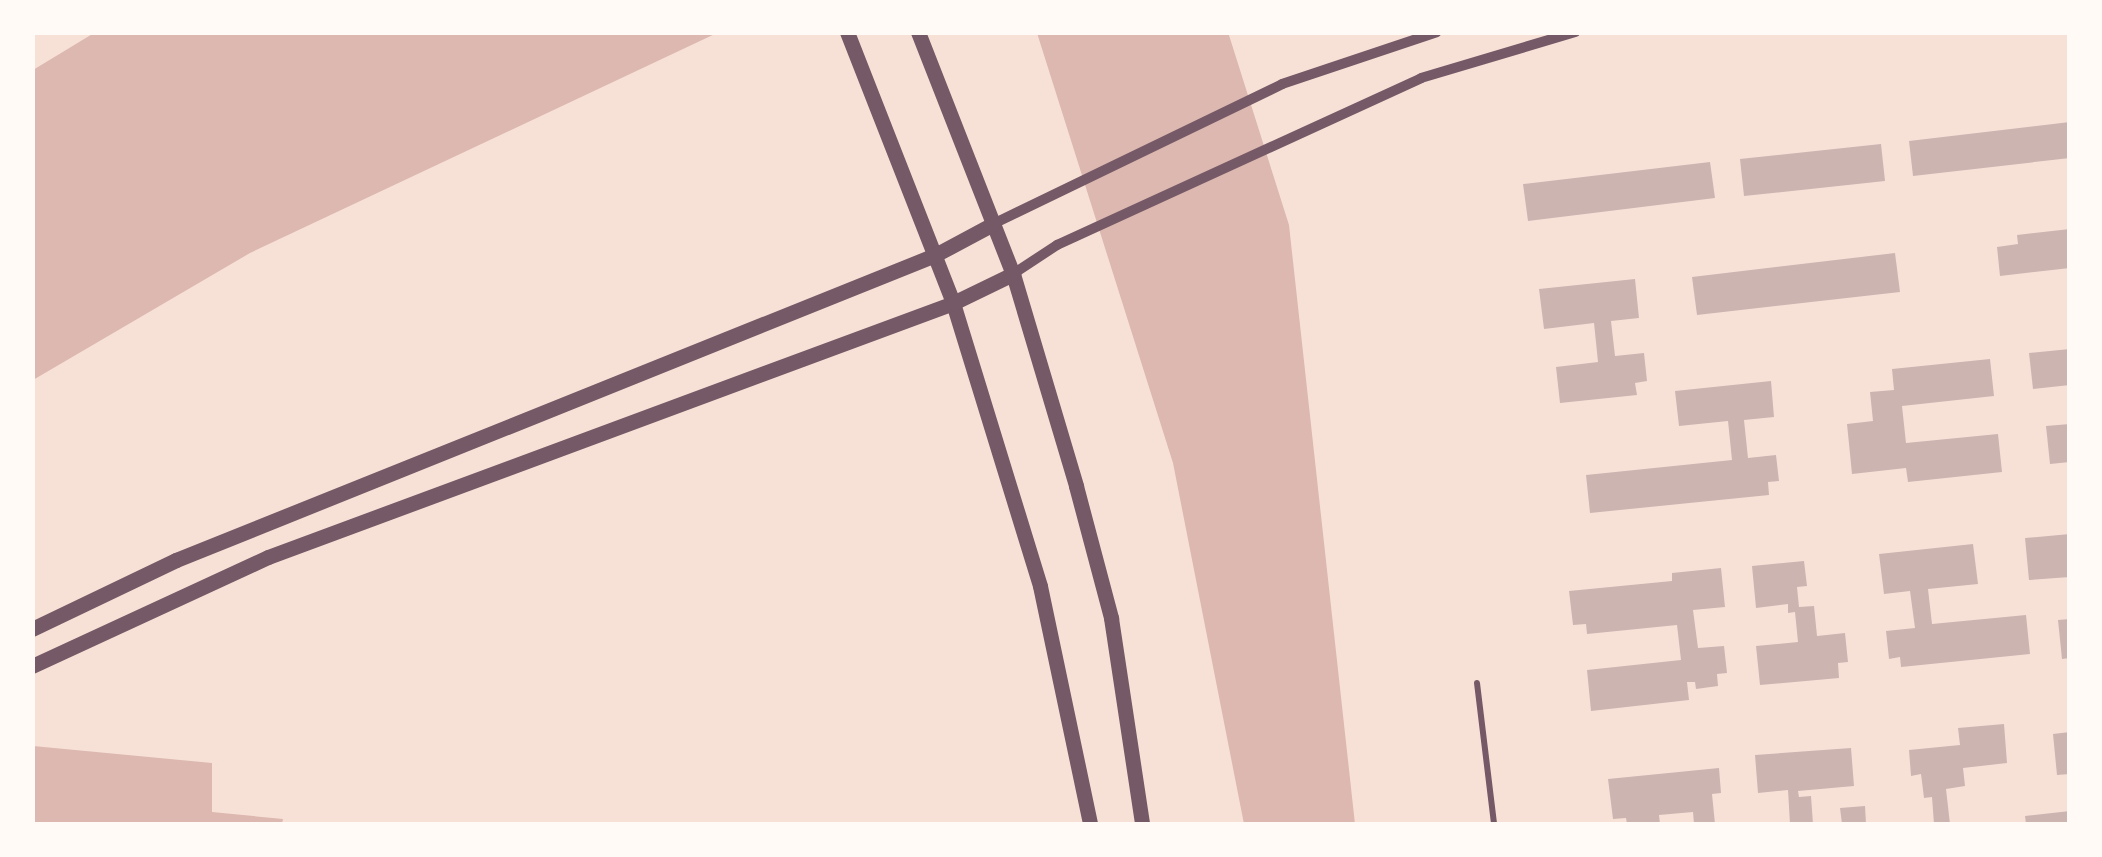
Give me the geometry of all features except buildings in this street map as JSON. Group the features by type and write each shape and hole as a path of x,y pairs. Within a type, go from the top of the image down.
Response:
{"street":[{"path":"918,32 1014,274 1110,618 1142,824"},
{"path":"32,629 176,560 934,255 1282,84 1437,32"},
{"path":"32,666 268,557 953,303 1014,274 1057,244 1421,78 1575,32"},
{"path":"848,35 953,303 1040,586 1090,824"}],"lane":[{"path":"1477,683 1494,824"}],"shaded area":[{"path":"1228,32 1289,225 1355,824 1244,824 1173,463 1037,33"},
{"path":"94,33 717,33 250,253 33,380 33,70"},
{"path":"33,746 212,763 212,812 283,819 282,824 33,824"}]}
